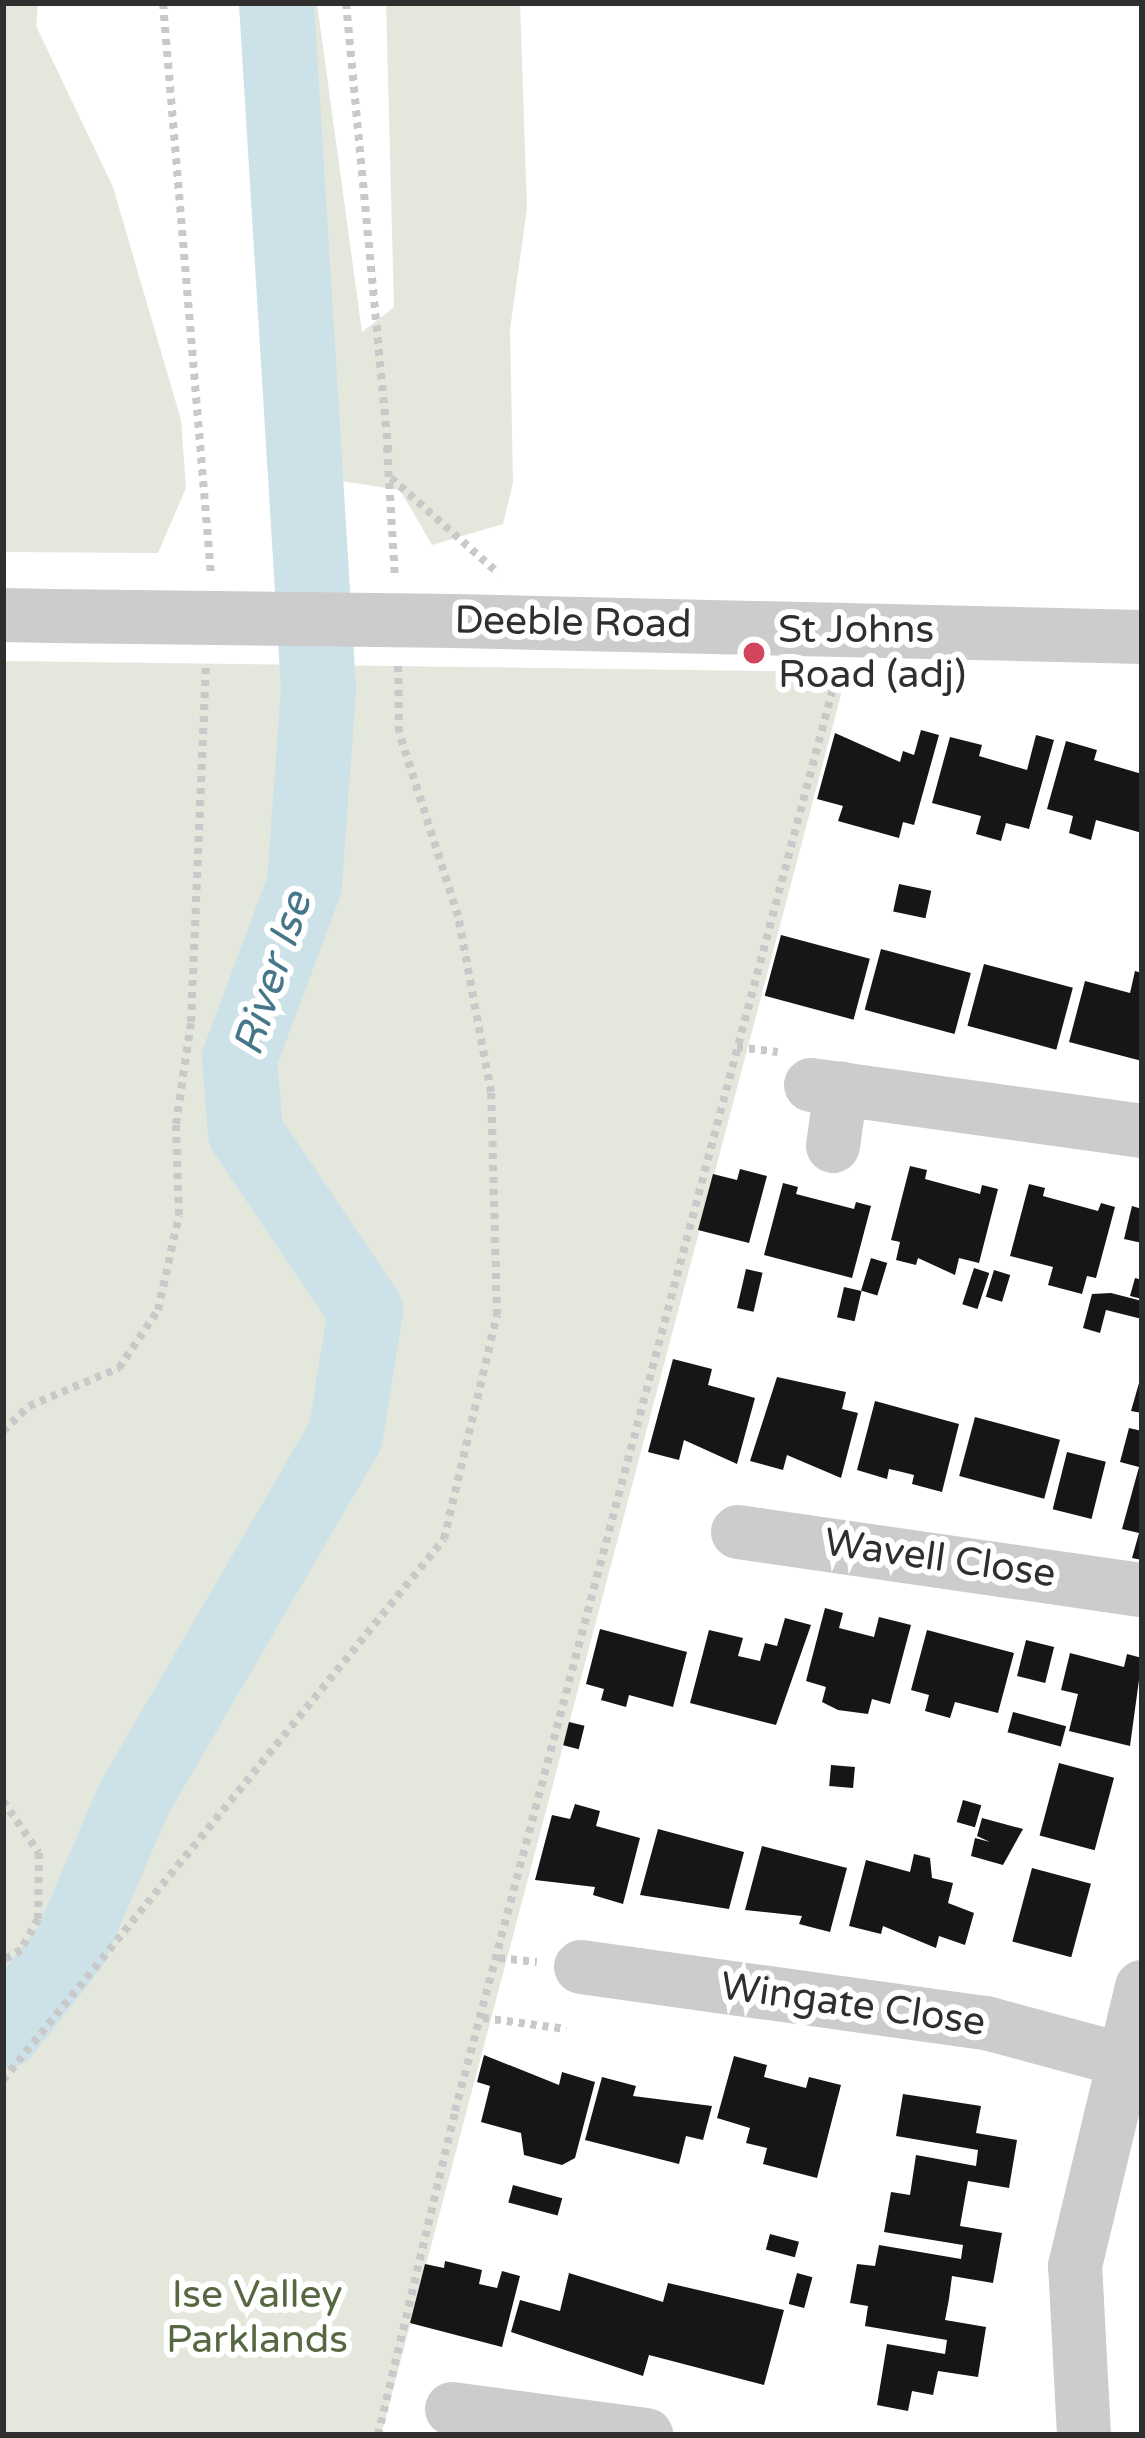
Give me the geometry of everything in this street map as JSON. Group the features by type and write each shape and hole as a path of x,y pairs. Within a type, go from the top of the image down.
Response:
{"street":[{"name":"Deeble Road","path":"28,615 1142,637"},
{"path":"833,1146 826,1087 1142,1131"},
{"name":"Wavell Close","path":"738,1532 1142,1590"},
{"name":"Wingate Close","path":"580,1967 986,2023 1123,2060"},
{"path":"1084,2435 1075,2266 1142,1987"},
{"path":"452,2410 646,2435"}],"path":[{"path":"163,3 214,542 211,588"},
{"path":"346,3 387,447 396,599"},
{"path":"387,447 391,478 431,520 491,558 525,623"},
{"path":"3,2080 444,1539 497,1315 491,1092 458,916 400,732 398,643"},
{"path":"3,1431 29,1406 119,1368 158,1310 179,1215 176,1124 190,1022 206,656"},
{"path":"378,2435 838,670"},
{"path":"3,1801 39,1853 38,1919 21,1950 3,1960"},
{"path":"483,2018 566,2029"}],"green space":[{"path":"3,3 38,3 36,26 113,187 181,420 186,488 158,553 3,552"},
{"path":"260,3 317,3 362,332 394,307 386,3 520,3 527,208 510,330 513,483 503,524 432,545 400,490 321,478 305,272 266,104"},
{"name":"Ise Valley Parklands","path":"3,661 847,672 381,2435 3,2435"}],"building":[{"path":"921,730 939,735 914,825 903,822 899,838 838,821 843,806 817,799 835,733 900,762 903,751 914,755"},
{"path":"1036,735 1054,740 1029,829 1006,823 1001,841 976,834 981,816 932,803 950,737 982,745 979,756 1027,770"},
{"path":"1066,741 1097,750 1094,760 1142,774 1142,833 1096,820 1091,840 1069,833 1073,816 1047,809"},
{"path":"899,884 931,891 925,918 893,911"},
{"path":"781,935 870,959 854,1020 765,996"},
{"path":"881,949 971,973 955,1034 865,1010"},
{"path":"984,964 1073,988 1056,1050 967,1026"},
{"path":"1135,971 1142,973 1142,1061 1069,1042 1085,981 1130,993"},
{"path":"910,1166 927,1170 925,1179 980,1194 982,1185 998,1189 979,1263 959,1258 955,1275 918,1258 916,1265 896,1260 900,1242 891,1240"},
{"path":"740,1169 767,1176 749,1243 698,1230 713,1174 737,1180"},
{"path":"783,1183 798,1187 796,1194 854,1209 856,1202 871,1206 852,1278 764,1255"},
{"path":"1029,1184 1045,1188 1043,1196 1098,1211 1101,1203 1115,1207 1096,1278 1087,1276 1082,1294 1048,1285 1053,1267 1010,1256"},
{"path":"1132,1206 1142,1209 1142,1243 1124,1239"},
{"path":"871,1258 887,1263 877,1295 861,1291"},
{"path":"974,1268 989,1273 977,1309 962,1304"},
{"path":"746,1269 763,1273 754,1312 737,1308"},
{"path":"994,1270 1010,1275 1002,1302 986,1297"},
{"path":"1135,1278 1142,1280 1142,1299 1130,1296"},
{"path":"844,1287 862,1291 855,1321 837,1317"},
{"path":"1111,1293 1142,1301 1142,1319 1106,1310 1100,1333 1083,1328 1092,1294"},
{"path":"673,1359 712,1369 708,1385 755,1398 737,1464 684,1440 679,1460 648,1452"},
{"path":"1142,1376 1142,1413 1131,1411"},
{"path":"777,1377 846,1392 842,1409 858,1413 841,1478 787,1455 783,1470 750,1461"},
{"path":"875,1401 959,1424 942,1492 912,1484 914,1475 889,1469 887,1479 857,1470"},
{"path":"975,1417 1060,1440 1044,1499 959,1476"},
{"path":"1129,1428 1142,1431 1142,1560 1132,1558 1139,1533 1122,1529 1139,1467 1120,1462"},
{"path":"1067,1452 1106,1462 1092,1519 1053,1509"},
{"path":"825,1608 843,1613 839,1628 874,1637 879,1617 911,1625 890,1704 872,1699 868,1714 838,1710 822,1702 826,1687 806,1681"},
{"path":"785,1618 811,1625 776,1725 690,1703 709,1630 743,1638 738,1656 760,1661 765,1643 777,1646"},
{"path":"600,1629 687,1652 673,1707 629,1695 626,1707 601,1700 604,1689 586,1684"},
{"path":"927,1630 1014,1653 998,1713 955,1702 950,1718 925,1711 929,1695 911,1690"},
{"path":"1026,1640 1054,1647 1045,1683 1017,1676"},
{"path":"1070,1653 1124,1667 1127,1654 1142,1658 1130,1746 1069,1731 1078,1694 1061,1690"},
{"path":"1013,1712 1066,1726 1061,1747 1008,1732"},
{"path":"569,1722 585,1726 579,1749 563,1745"},
{"path":"1059,1763 1114,1778 1095,1850 1040,1835"},
{"path":"831,1765 855,1767 853,1788 829,1786"},
{"path":"963,1800 981,1805 975,1827 957,1822"},
{"path":"575,1804 600,1811 596,1826 640,1838 623,1904 593,1895 595,1887 535,1880 552,1815 570,1819"},
{"path":"982,1818 1023,1829 1003,1865 971,1856 975,1838 990,1842 977,1836"},
{"path":"658,1829 744,1852 729,1909 640,1895"},
{"path":"762,1846 847,1868 830,1932 799,1924 802,1916 745,1910"},
{"path":"914,1854 930,1858 932,1878 953,1883 948,1903 974,1913 965,1945 939,1936 936,1948 883,1926 881,1934 849,1926 866,1860 910,1872"},
{"path":"1032,1868 1091,1884 1071,1957 1012,1941"},
{"path":"484,2055 559,2085 562,2072 595,2082 575,2158 562,2165 524,2155 521,2133 481,2122 490,2086 477,2082"},
{"path":"734,2056 767,2065 764,2077 806,2088 809,2077 841,2085 817,2178 763,2164 767,2148 746,2143 750,2128 717,2118"},
{"path":"602,2077 636,2086 633,2096 712,2106 703,2140 686,2136 679,2164 585,2140"},
{"path":"903,2094 981,2106 976,2133 1017,2140 1009,2188 968,2181 960,2226 1002,2233 993,2283 952,2276 945,2320 986,2327 978,2377 938,2371 933,2395 912,2391 908,2411 877,2405 887,2344 945,2354 947,2340 865,2326 868,2306 850,2303 857,2264 875,2266 879,2245 961,2259 963,2245 884,2232 891,2192 910,2195 916,2155 976,2166 978,2150 896,2136"},
{"path":"513,2185 562,2198 558,2216 508,2202"},
{"path":"770,2234 799,2242 795,2257 766,2249"},
{"path":"445,2261 482,2270 479,2284 497,2288 502,2271 520,2276 502,2347 410,2323 425,2264 444,2268"},
{"path":"569,2273 663,2302 668,2283 784,2310 764,2385 649,2355 643,2376 511,2332 520,2300 560,2311"},
{"path":"797,2273 812,2277 804,2308 789,2304"}],"waterway":[{"name":"River Ise","path":"3,2031 70,1946 133,1799 345,1435 365,1310 245,1132 239,1058 304,884 318,688 276,3"}],"place":[{"name":"St Johns Road (adj)","path":"754,653"}]}
